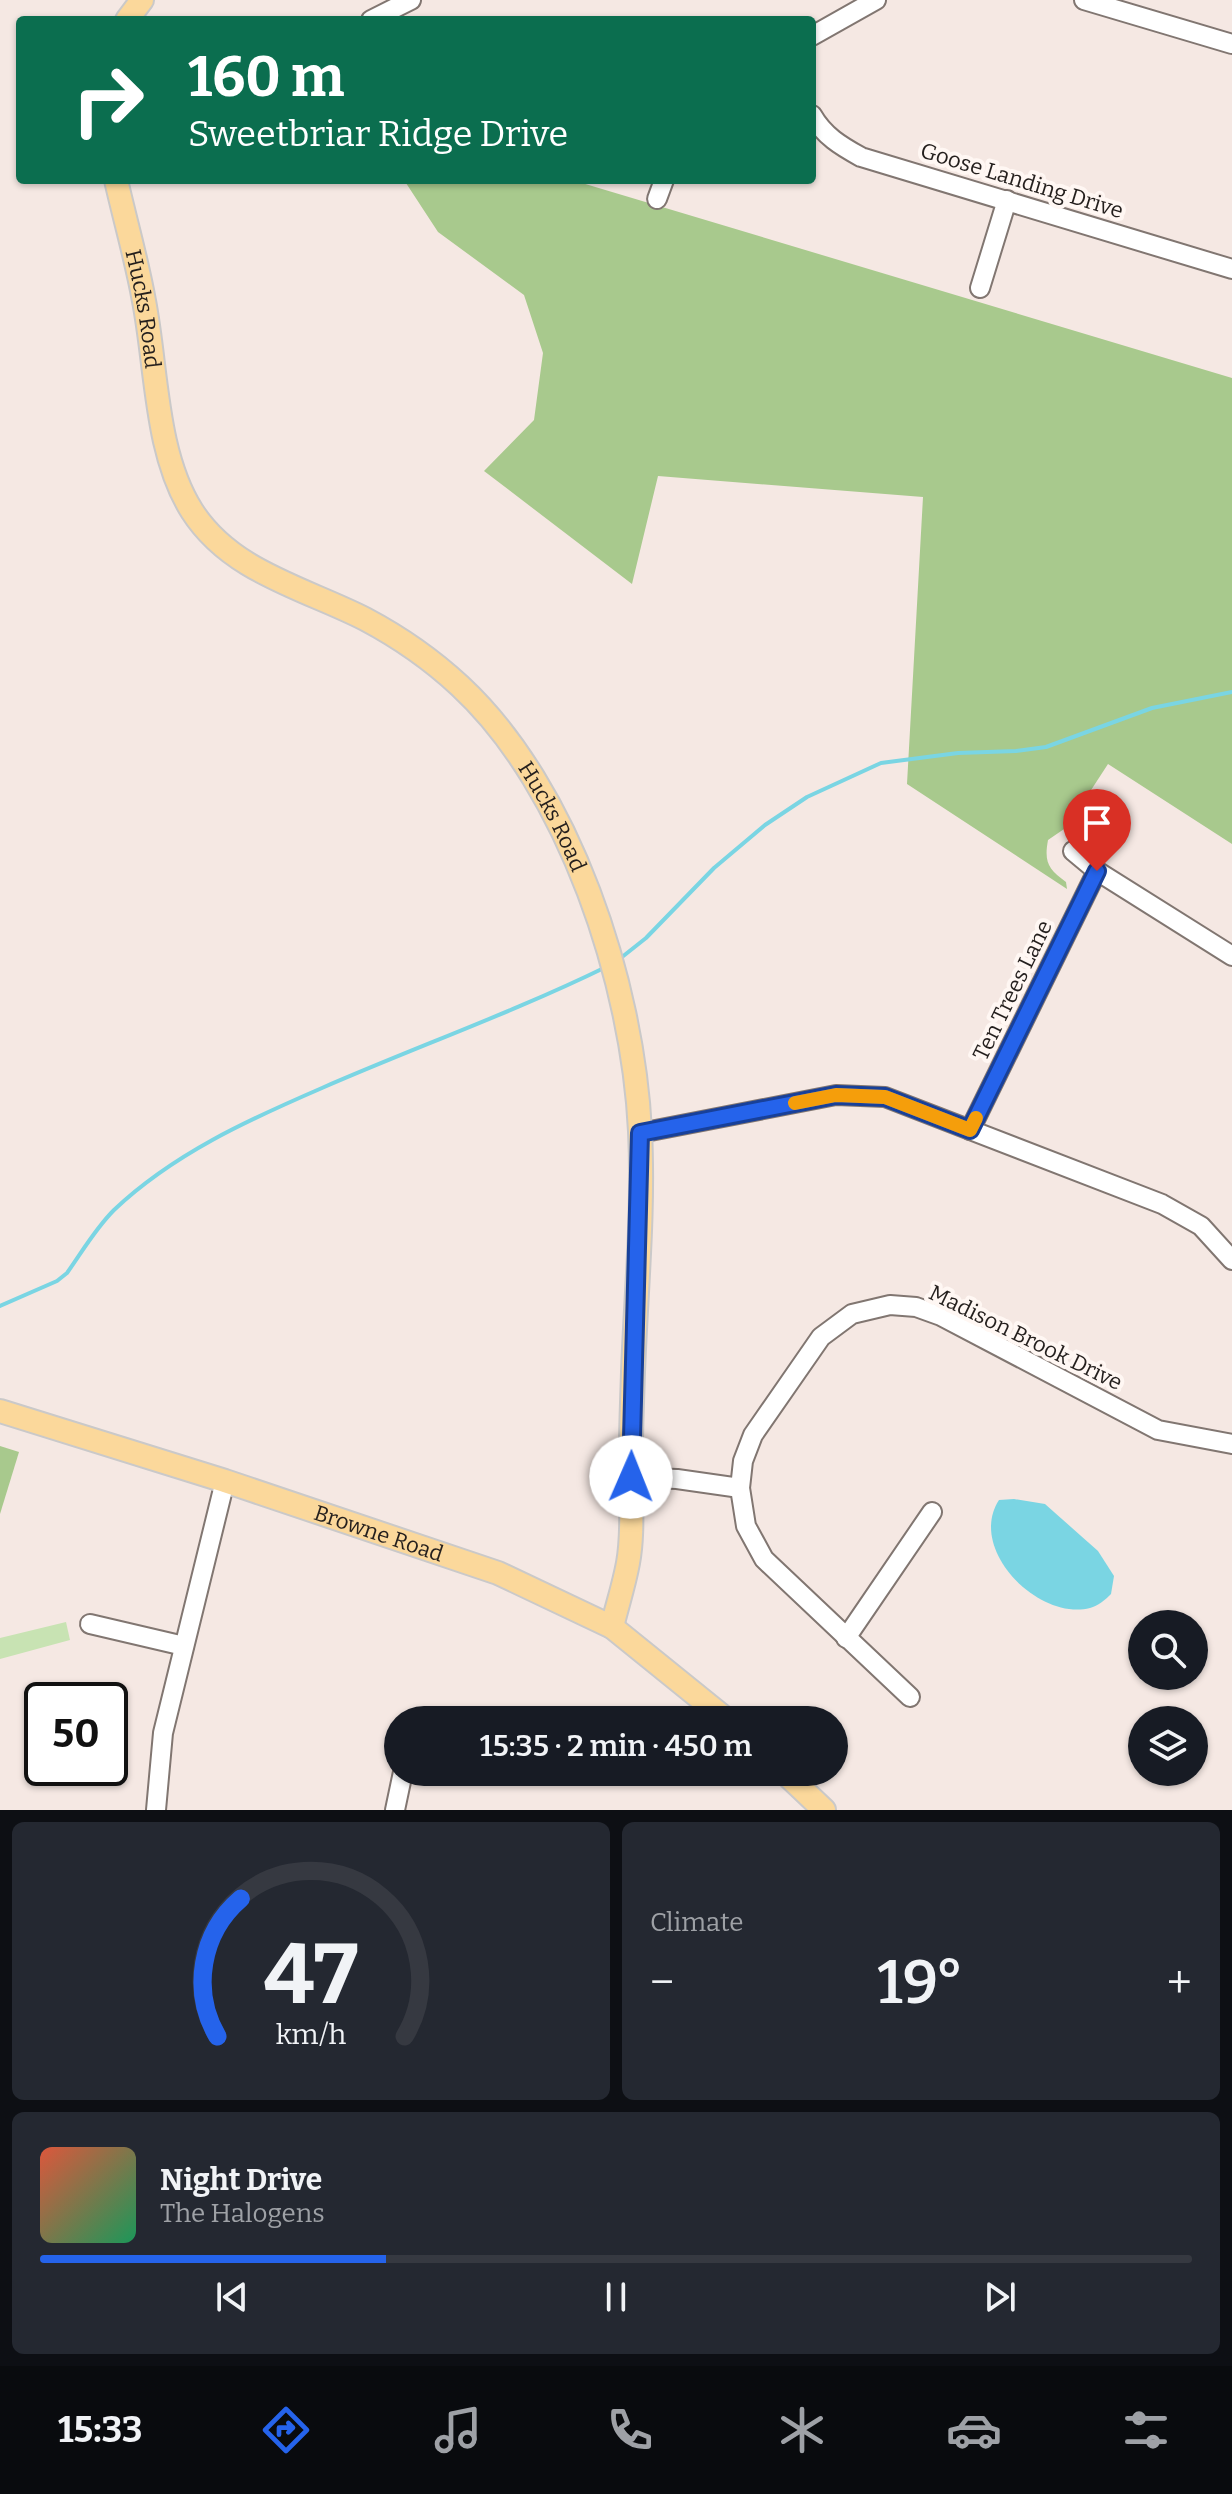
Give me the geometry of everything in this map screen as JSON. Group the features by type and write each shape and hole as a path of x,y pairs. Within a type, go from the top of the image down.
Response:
{"main road":[{"name":"Hucks Road","path":"117,184 145,301 167,449 175,476 193,513 210,536 244,563 362,618 399,639 429,659 473,699 526,766 552,810 576,862 609,950 634,1058 640,1133 629,1561 612,1627"},
{"name":"Browne Road","path":"0,1411 225,1481 498,1573 612,1627 710,1706"},
{"path":"799,1786 824,1810"}],"street":[{"path":"379,16 411,0"},
{"path":"816,34 876,0"},
{"path":"1084,0 1232,44"},
{"name":"Goose Landing Drive","path":"816,122 834,142 861,157 1232,269"},
{"path":"657,199 663,184"},
{"path":"980,288 1007,200"},
{"path":"1073,851 1097,871 1232,956"},
{"name":"Ten Trees Lane","path":"970,1130 1097,871"},
{"path":"640,1133 836,1095 885,1097 1162,1204 1201,1226 1232,1260"},
{"name":"Madison Brook Drive","path":"910,1697 764,1559 746,1526 740,1488 743,1461 753,1435 821,1337 852,1314 890,1305 916,1307 941,1316 1158,1430 1232,1444"},
{"path":"631,1477 677,1479 740,1488"},
{"path":"156,1810 163,1733 225,1481"},
{"path":"846,1638 932,1512"},
{"path":"90,1624 184,1646"},
{"path":"395,1810 400,1786"}],"green space":[{"path":"407,184 585,184 1232,378 1232,844 1108,764 1067,827 1048,840 1049,864 1066,882 1067,889 907,784 923,497 658,476 632,584 484,471 534,420 543,353 524,295 438,232"},
{"path":"0,1446 19,1452 0,1514"},
{"path":"66,1622 70,1640 0,1659 0,1638"}],"water":[{"path":"999,1500 1045,1504 1098,1551 1114,1576 1111,1594 1093,1607 1070,1609 1049,1604 1013,1577 1000,1559 992,1539 992,1519"}],"waterway":[{"path":"617,961 646,938 714,868 765,825 807,797 881,763 958,753 1046,747 1152,708 1232,692"},
{"path":"0,1306 57,1281 67,1273 114,1210 161,1172 212,1140 294,1100 606,967"}],"slow traffic":[{"path":"795,1103 836,1095 885,1097 970,1130 976,1118"}],"route":[{"path":"631,1477 640,1133 836,1095 885,1097 970,1130 1097,871"}]}
